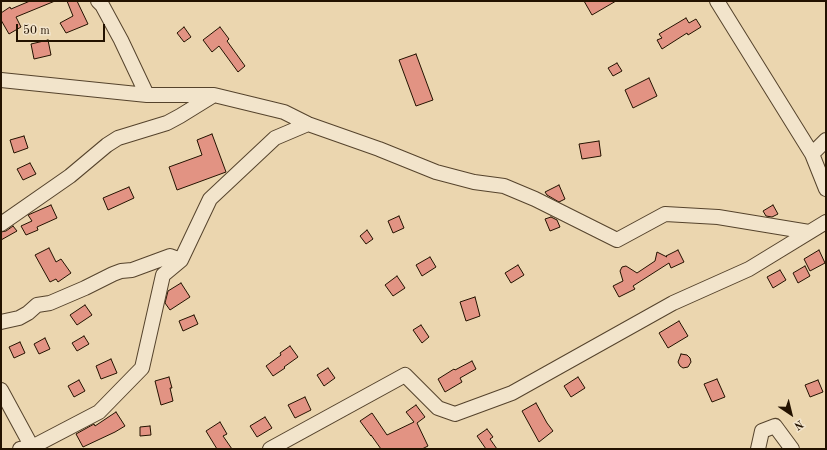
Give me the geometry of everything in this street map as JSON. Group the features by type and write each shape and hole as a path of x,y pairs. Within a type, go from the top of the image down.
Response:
{"street":[{"path":"98,1 102,5 121,40 146,95"},
{"path":"716,1 812,154 826,189"},
{"path":"1,80 146,95 214,95 284,112 308,124 379,149 436,172 474,182 504,186 617,240 665,214 718,217 809,232"},
{"path":"1,224 70,176 112,141 167,123 214,95"},
{"path":"1,390 28,448 99,412 142,368 163,275 181,260 210,199 275,138 308,124"},
{"path":"812,154 826,140"},
{"path":"270,449 405,375 438,408 455,414 512,393 673,303 749,270 826,222"},
{"path":"1,322 19,318 28,313 37,305 50,303 113,274 132,270 170,256 181,260"},
{"path":"758,449 762,431 775,426 792,449"}],"building":[{"path":"30,1 55,1 16,17 21,27 9,34 1,20 1,13 10,7 11,9"},
{"path":"67,1 77,1 88,24 66,33 60,23 73,16"},
{"path":"584,1 616,1 592,15"},
{"path":"686,18 689,23 696,19 701,27 688,35 687,33 662,49 657,40 662,38 659,34"},
{"path":"184,27 191,37 184,42 177,33"},
{"path":"220,27 229,39 227,41 245,66 238,72 219,46 212,52 203,40"},
{"path":"48,40 51,55 34,59 31,44"},
{"path":"416,54 433,100 416,106 399,60"},
{"path":"617,63 622,71 613,76 608,68"},
{"path":"649,78 657,96 633,108 625,90"},
{"path":"212,134 226,172 177,190 169,167 202,155 197,140"},
{"path":"24,136 28,148 14,153 10,140"},
{"path":"599,141 601,156 582,159 579,144"},
{"path":"30,163 36,174 23,180 17,169"},
{"path":"559,185 565,199 559,202 547,195 545,192"},
{"path":"129,187 134,198 108,210 103,198"},
{"path":"51,205 57,218 37,227 38,230 26,235 21,226 32,221 28,215"},
{"path":"773,205 778,214 772,217 766,216 763,211"},
{"path":"399,216 404,228 393,233 388,221"},
{"path":"551,217 557,220 560,227 550,231 545,219"},
{"path":"13,226 17,231 1,240 1,232 6,231"},
{"path":"367,230 373,239 366,244 360,236"},
{"path":"49,248 56,262 61,259 71,273 58,282 56,279 50,282 35,255"},
{"path":"678,250 684,262 671,268 669,263 633,286 635,289 619,297 613,286 623,281 620,271 622,267 626,266 637,273 655,261 657,252 667,257 666,256"},
{"path":"819,250 825,263 810,271 804,259"},
{"path":"430,257 436,267 422,276 416,265"},
{"path":"518,265 524,275 511,283 505,273"},
{"path":"805,266 810,276 798,283 793,273"},
{"path":"780,270 786,280 773,288 767,277"},
{"path":"397,276 405,288 393,296 385,285"},
{"path":"181,283 190,297 170,310 165,303 168,291"},
{"path":"475,297 480,316 466,321 460,302"},
{"path":"85,305 92,315 77,325 70,315"},
{"path":"194,315 198,324 183,331 179,321"},
{"path":"679,321 688,336 668,348 659,333"},
{"path":"421,325 429,337 422,343 413,330"},
{"path":"84,336 89,344 77,351 72,343"},
{"path":"45,338 50,349 39,354 34,344"},
{"path":"20,342 25,353 14,358 9,347"},
{"path":"290,346 298,357 273,376 266,366"},
{"path":"681,354 687,355 690,358 691,362 688,367 683,368 680,366 678,362"},
{"path":"111,359 117,373 101,379 96,366"},
{"path":"472,361 476,369 460,378 462,382 445,392 438,379 454,369 455,370"},
{"path":"328,368 335,378 324,386 317,375"},
{"path":"169,377 173,401 161,405 155,381"},
{"path":"578,377 585,388 571,397 564,386"},
{"path":"717,379 725,397 712,402 704,384"},
{"path":"79,380 85,391 74,397 68,386"},
{"path":"818,380 823,392 810,397 805,385"},
{"path":"305,397 311,410 295,418 288,405"},
{"path":"536,403 553,431 539,442 522,411"},
{"path":"416,405 425,417 417,423 428,446 422,449 381,449 360,421 372,413 387,435 414,422 406,412"},
{"path":"116,412 125,426 83,447 76,434 94,424 95,426"},
{"path":"265,417 272,428 257,437 250,426"},
{"path":"220,422 227,434 223,436 232,449 217,449 206,431"},
{"path":"150,426 151,435 140,436 140,427"},
{"path":"487,429 493,437 490,439 497,449 486,449 477,436"}]}
